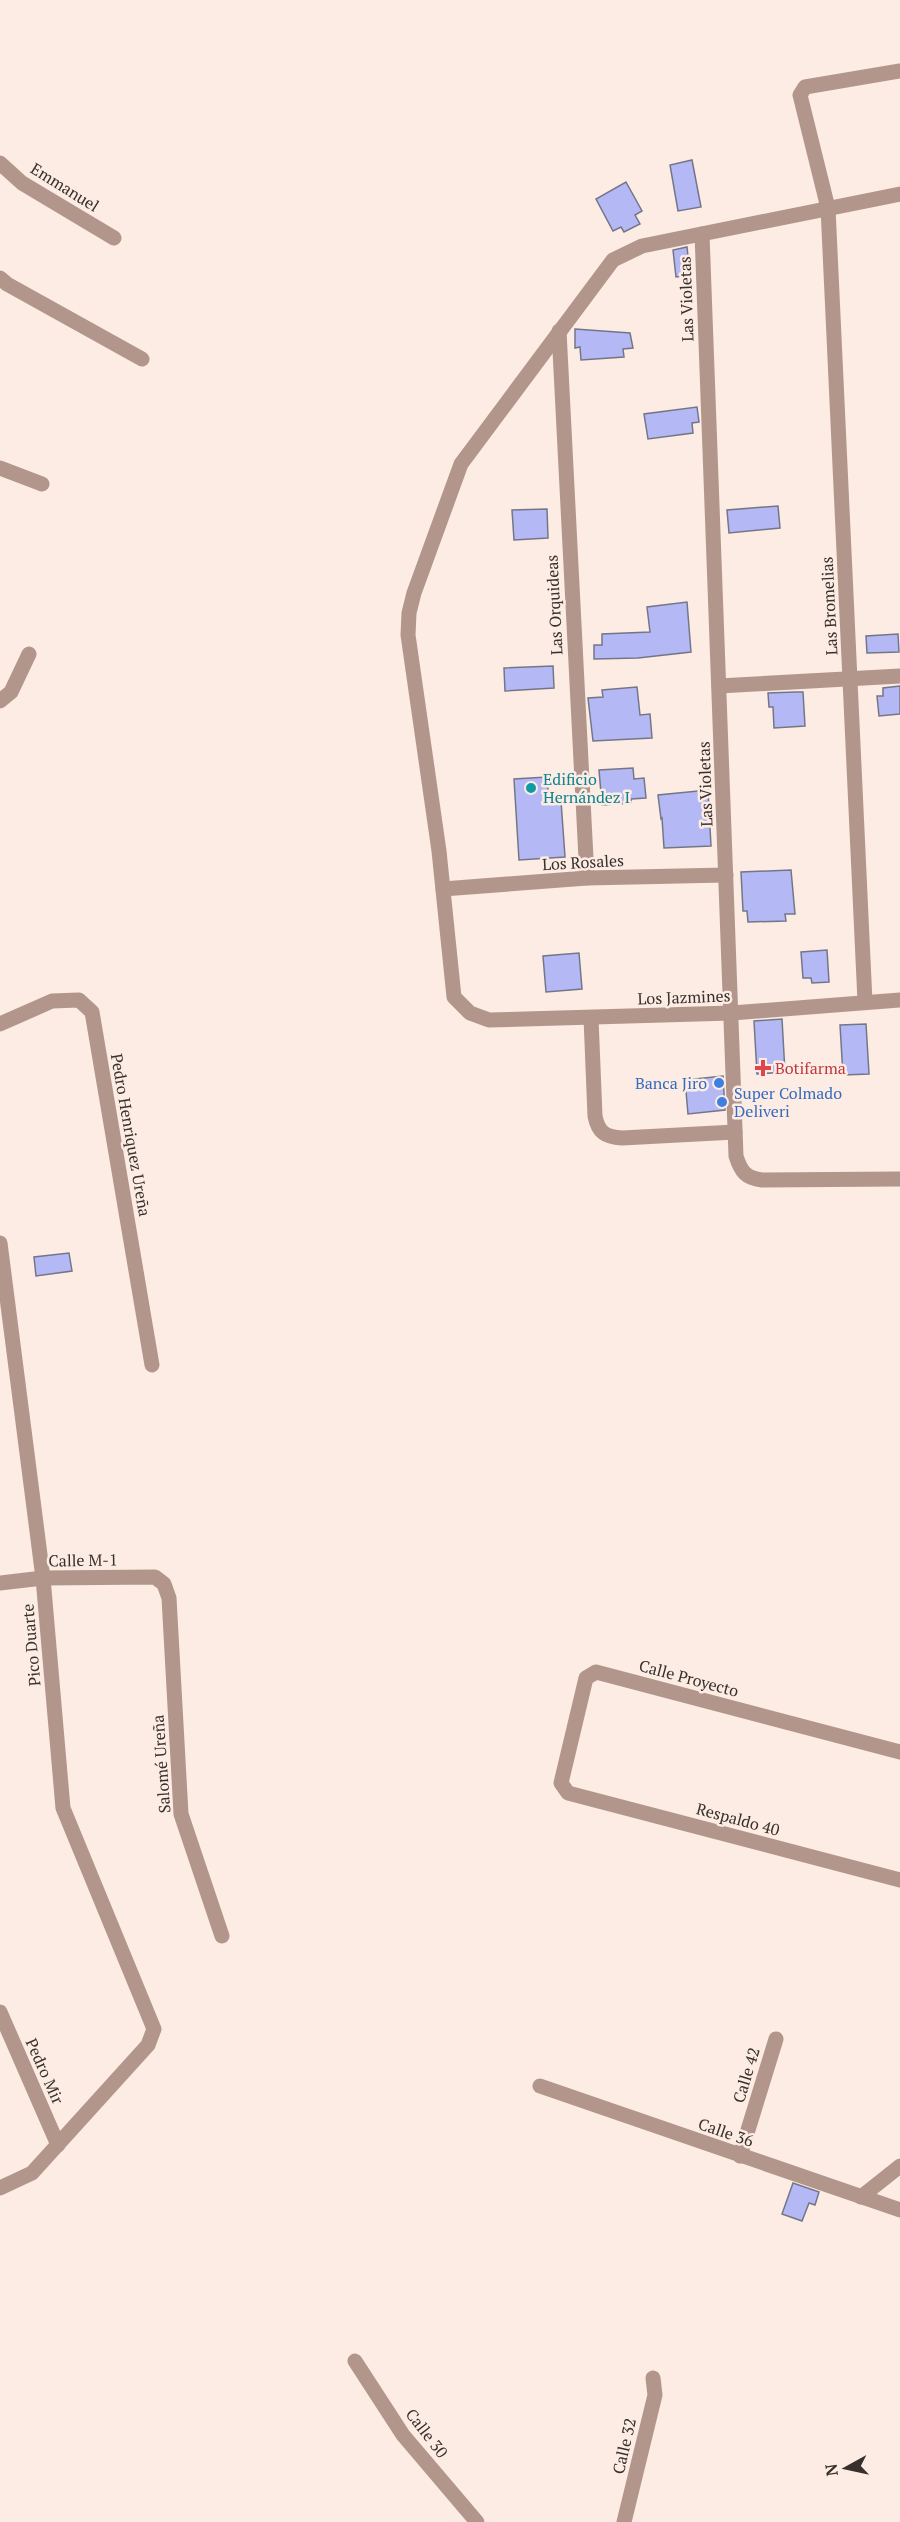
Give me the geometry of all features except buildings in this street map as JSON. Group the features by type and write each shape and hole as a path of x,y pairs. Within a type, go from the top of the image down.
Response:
{"street":[{"name":"Las Bromelias","path":"865,1002 828,208 801,95 805,87 900,71"},
{"name":"Emmanuel","path":"0,163 22,183 114,238"},
{"path":"443,889 408,635 409,613 414,593 461,464 613,260 642,246 900,194"},
{"name":"Las Violetas","path":"702,234 736,1156 740,1170 749,1178 900,1179"},
{"path":"3,281 142,358"},
{"name":"Las Orquideas","path":"559,331 587,878"},
{"path":"0,468 42,484"},
{"path":"0,701 11,692 29,654"},
{"path":"719,686 900,676"},
{"name":"Los Rosales","path":"443,889 587,878 726,875"},
{"name":"Los Jazmines","path":"443,889 454,997 470,1013 489,1020 732,1013 900,1000"},
{"name":"Pedro Henriquez Ureña","path":"0,1024 52,1001 79,1000 92,1012 152,1365"},
{"path":"591,1018 595,1116 602,1133 622,1138 735,1132"},
{"name":"Pico Duarte","path":"0,1243 43,1578 63,1808 153,2029 148,2044 58,2145"},
{"name":"Calle M-1","path":"0,1583 43,1578 155,1577 164,1584"},
{"name":"Salomé Ureña","path":"164,1584 169,1598 181,1814 222,1936"},
{"name":"Calle Proyecto","path":"567,1793 561,1783 586,1678 596,1672 900,1752"},
{"name":"Respaldo 40","path":"567,1793 900,1880"},
{"name":"Pedro Mir","path":"0,2012 58,2145"},
{"name":"Calle 42","path":"740,2156 776,2039"},
{"name":"Calle 36","path":"540,2086 900,2210"},
{"path":"0,2187 32,2173 58,2145"},
{"path":"861,2197 900,2166"},
{"name":"Calle 30","path":"355,2361 403,2435 477,2522"},
{"name":"Calle 32","path":"624,2522 656,2395 653,2378"}],"place":[{"name":"Edificio Hernández I","path":"531,788"},
{"name":"Botifarma","path":"763,1068"},
{"name":"Banca Jiro","path":"719,1083"},
{"name":"Super Colmado Deliveri","path":"722,1102"}]}
